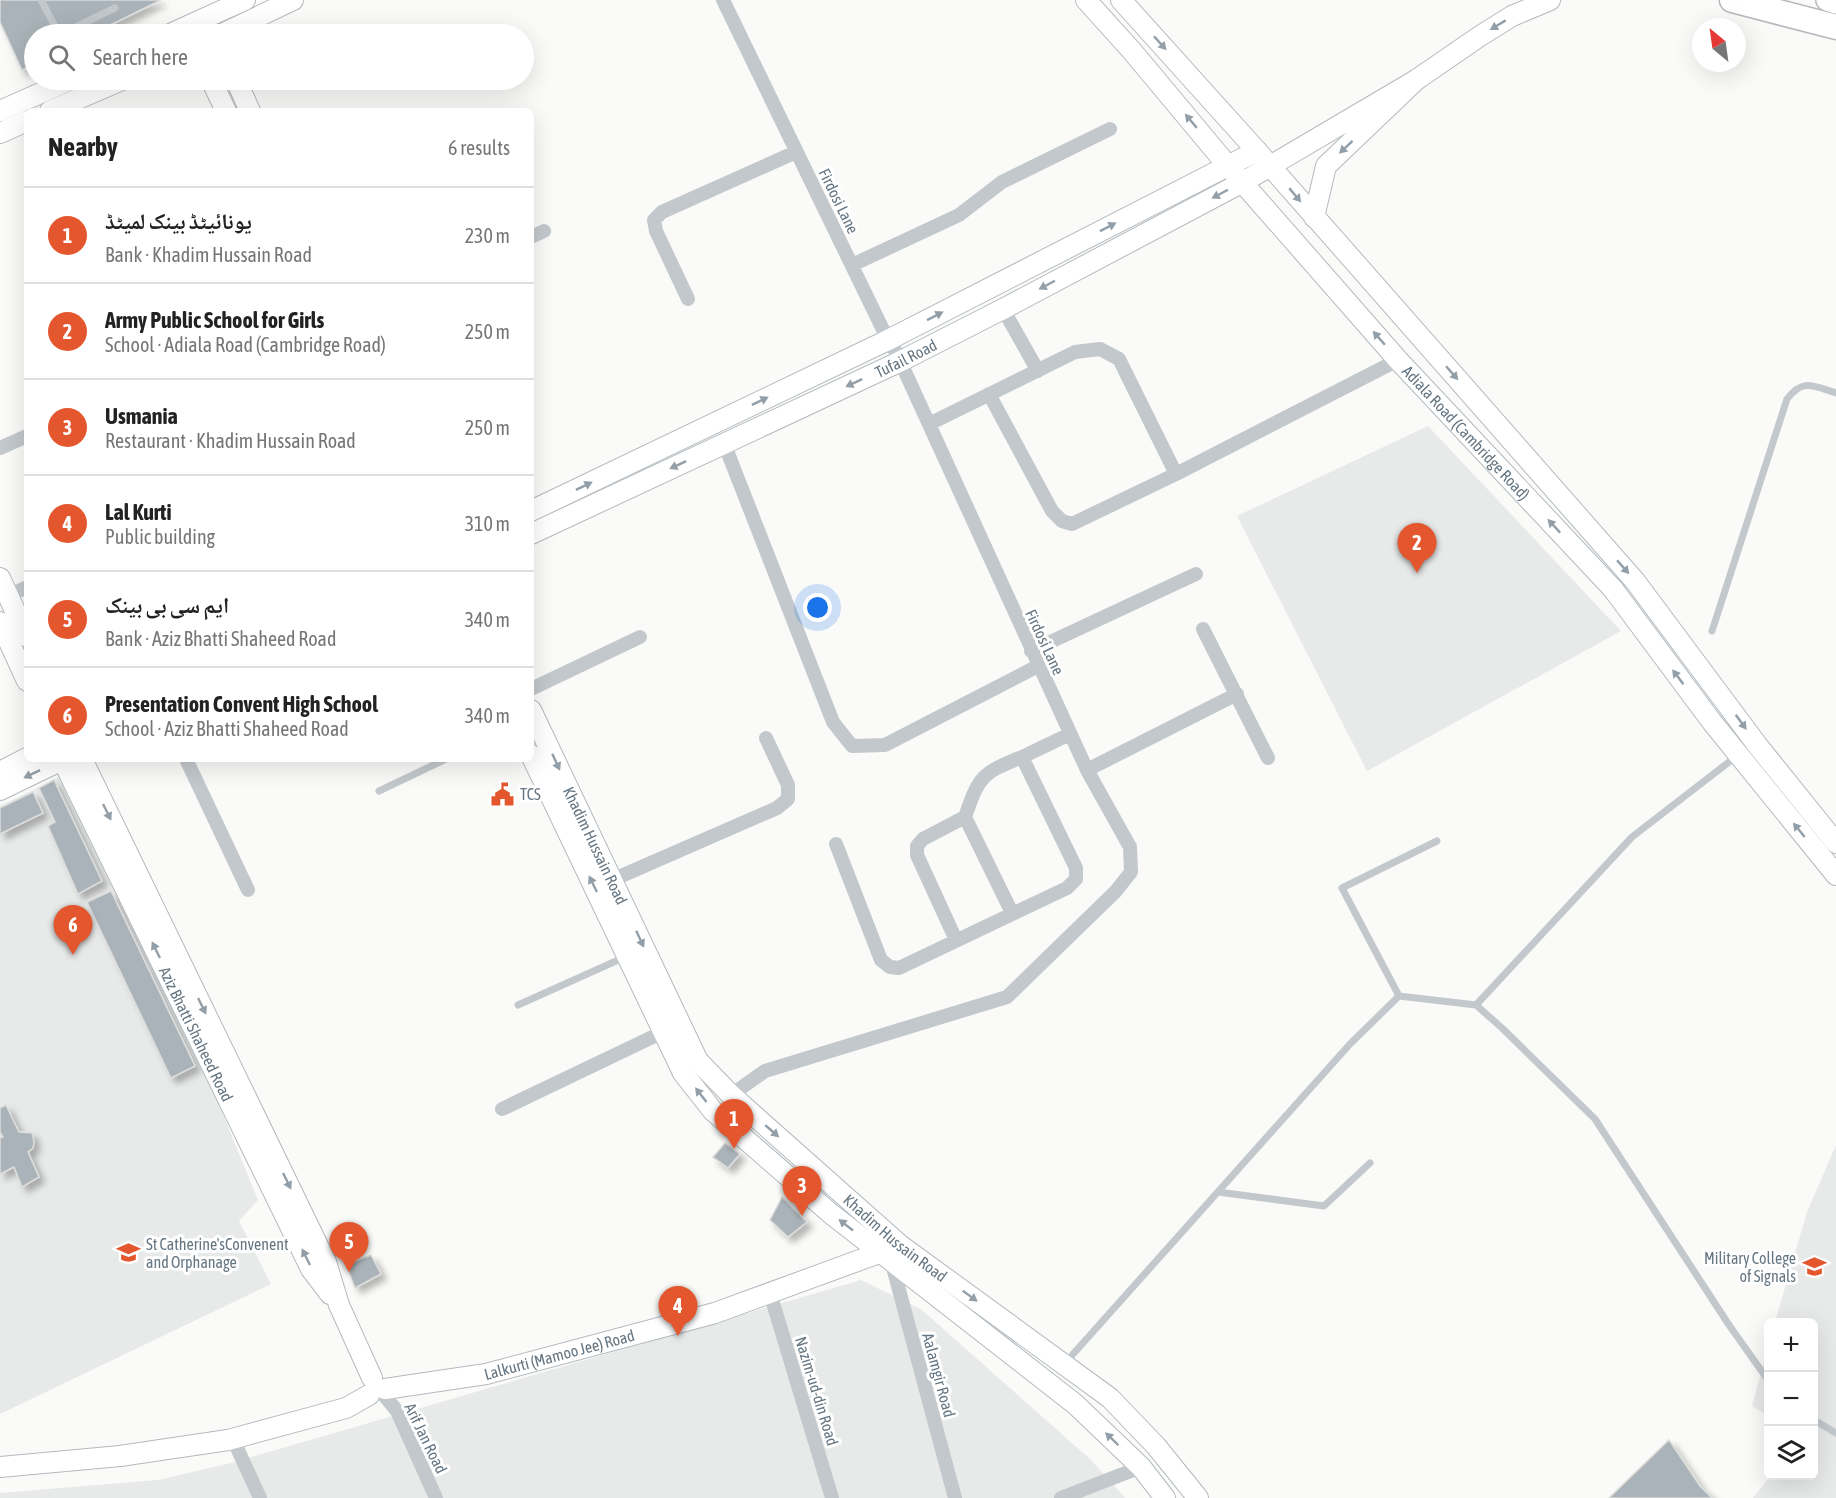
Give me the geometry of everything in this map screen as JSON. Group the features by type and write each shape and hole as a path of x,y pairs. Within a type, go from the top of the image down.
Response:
{"highway":[{"path":"1732,0 1836,27"}],"main road":[{"path":"214,24 245,0"},
{"path":"243,24 293,0"},
{"name":"Adiala Road (Cambridge Road)","path":"1086,0 1398,360 1613,589 1739,755 1836,875"},
{"name":"Adiala Road (Cambridge Road)","path":"1121,0 1271,166 1635,581 1758,746 1836,843"},
{"path":"1314,217 1326,166 1416,80 1512,16 1550,0"},
{"path":"1827,0 1836,3"},
{"name":"Tufail Road","path":"534,533 899,362 1003,309 1243,182 1416,80"},
{"path":"0,111 47,90"},
{"path":"57,108 99,90"},
{"path":"216,90 225,108"},
{"path":"241,90 249,108"},
{"path":"0,133 24,122"},
{"name":"Tufail Road","path":"534,510 888,340 1257,151"},
{"path":"0,578 24,631"},
{"path":"0,622 24,674"},
{"name":"Khadim Hussain Road","path":"534,716 698,1061 891,1252 1075,1404 1141,1467 1165,1498"},
{"path":"0,772 24,760"},
{"name":"Khadim Hussain Road","path":"534,761 683,1072 713,1111 830,1212 1064,1365 1110,1398 1156,1446 1198,1498"},
{"path":"0,790 57,762"},
{"name":"Aziz Bhatti Shaheed Road","path":"64,762 311,1269 339,1305"},
{"name":"Aziz Bhatti Shaheed Road","path":"83,762 326,1262 339,1305 377,1389"},
{"name":"Lalkurti (Mamoo Jee) Road","path":"0,1467 120,1456 233,1439 346,1408 377,1389 486,1374 715,1313 891,1252"}],"street":[{"name":"Firdosi Lane","path":"723,0 929,424 1087,770 1130,847 1131,872 1116,891 1007,997 765,1071 731,1095"},
{"path":"852,265 959,215 1002,182 1110,129"},
{"path":"688,299 656,231 654,220 662,212 796,152"},
{"path":"1003,309 1038,371"},
{"path":"929,424 1075,352 1101,349 1119,359 1176,474"},
{"path":"989,394 1052,512 1062,521 1072,524 1176,474 1398,360"},
{"path":"0,448 24,437"},
{"path":"724,443 833,722 852,746 885,745 1038,666"},
{"path":"1031,651 1196,574"},
{"path":"8,596 24,588"},
{"path":"1203,629 1268,758"},
{"path":"534,688 640,637"},
{"path":"1087,770 1237,694"},
{"path":"956,940 917,855 917,846 923,839 965,817 976,786 993,768 1070,734"},
{"path":"612,880 777,808 788,799 788,785 766,738"},
{"path":"836,844 881,960 890,967 899,968 1067,888 1076,879 1076,868 1022,757"},
{"path":"187,762 248,890"},
{"path":"965,817 1012,913"},
{"path":"502,1109 663,1032"},
{"name":"Aalamgir Road","path":"891,1252 955,1498"},
{"name":"Nazim-ud-din Road","path":"770,1293 832,1498"},
{"name":"Arif Jan Road","path":"377,1389 397,1412 436,1498"},
{"path":"233,1439 260,1498"},
{"path":"1061,1498 1141,1467"}],"lane":[{"path":"41,0 54,24"},
{"path":"81,24 115,8"},
{"path":"1712,631 1787,399 1795,388 1806,384 1836,393"},
{"path":"1476,1005 1632,837 1739,755"},
{"path":"379,791 440,762"},
{"path":"1399,996 1342,888 1437,841"},
{"path":"518,1005 628,956"},
{"path":"1399,996 1476,1005 1595,1119 1729,1325 1764,1374"},
{"path":"1064,1365 1350,1044 1399,996"},
{"path":"1218,1192 1324,1206 1370,1163"},
{"path":"1818,1422 1836,1433"}],"shaded area":[{"path":"1428,426 1621,631 1367,771 1237,516"},
{"path":"60,777 219,1105 258,1200 239,1221 271,1284 0,1414 0,806"},
{"name":"Military College of Signals","path":"1836,1145 1836,1498 1753,1498 1767,1480 1818,1480 1818,1318 1776,1318 1807,1212"},
{"path":"861,1280 922,1310 1091,1460 1125,1498 0,1498 0,1493 158,1480 231,1463"},
{"path":"1764,1361 1764,1414 1752,1406"}],"building":[{"path":"0,0 161,0 112,24 24,24 24,69 22,70 0,22"},
{"path":"54,780 102,881 78,894 48,826 55,822 39,788"},
{"path":"33,792 43,813 0,834 0,808"},
{"path":"111,891 195,1066 171,1078 87,902"},
{"path":"6,1105 19,1132 32,1133 34,1142 33,1148 28,1152 39,1177 22,1187 14,1167 0,1174 0,1138 3,1137 0,1132 0,1108"},
{"path":"725,1143 740,1154 728,1168 713,1157"},
{"path":"782,1197 807,1222 788,1237 770,1220"},
{"path":"371,1255 381,1274 355,1288 346,1265"},
{"path":"1669,1440 1700,1486 1712,1498 1609,1498"}],"place":[{"name":"Army Public School for Girls","path":"1417,573"},
{"name":"TCS","path":"502,794"},
{"name":"Presentation Convent High School","path":"73,955"},
{"name":"یونائیٹڈ بینک لمیٹڈ","path":"734,1149"},
{"name":"Usmania","path":"802,1216"},
{"name":"St Catherine'sConvenent and Orphanage","path":"128,1253"},
{"name":"Military College of Signals","path":"1814,1267"},
{"name":"ایم سی بی بینک","path":"349,1272"},
{"name":"Lal Kurti","path":"678,1336"}]}
